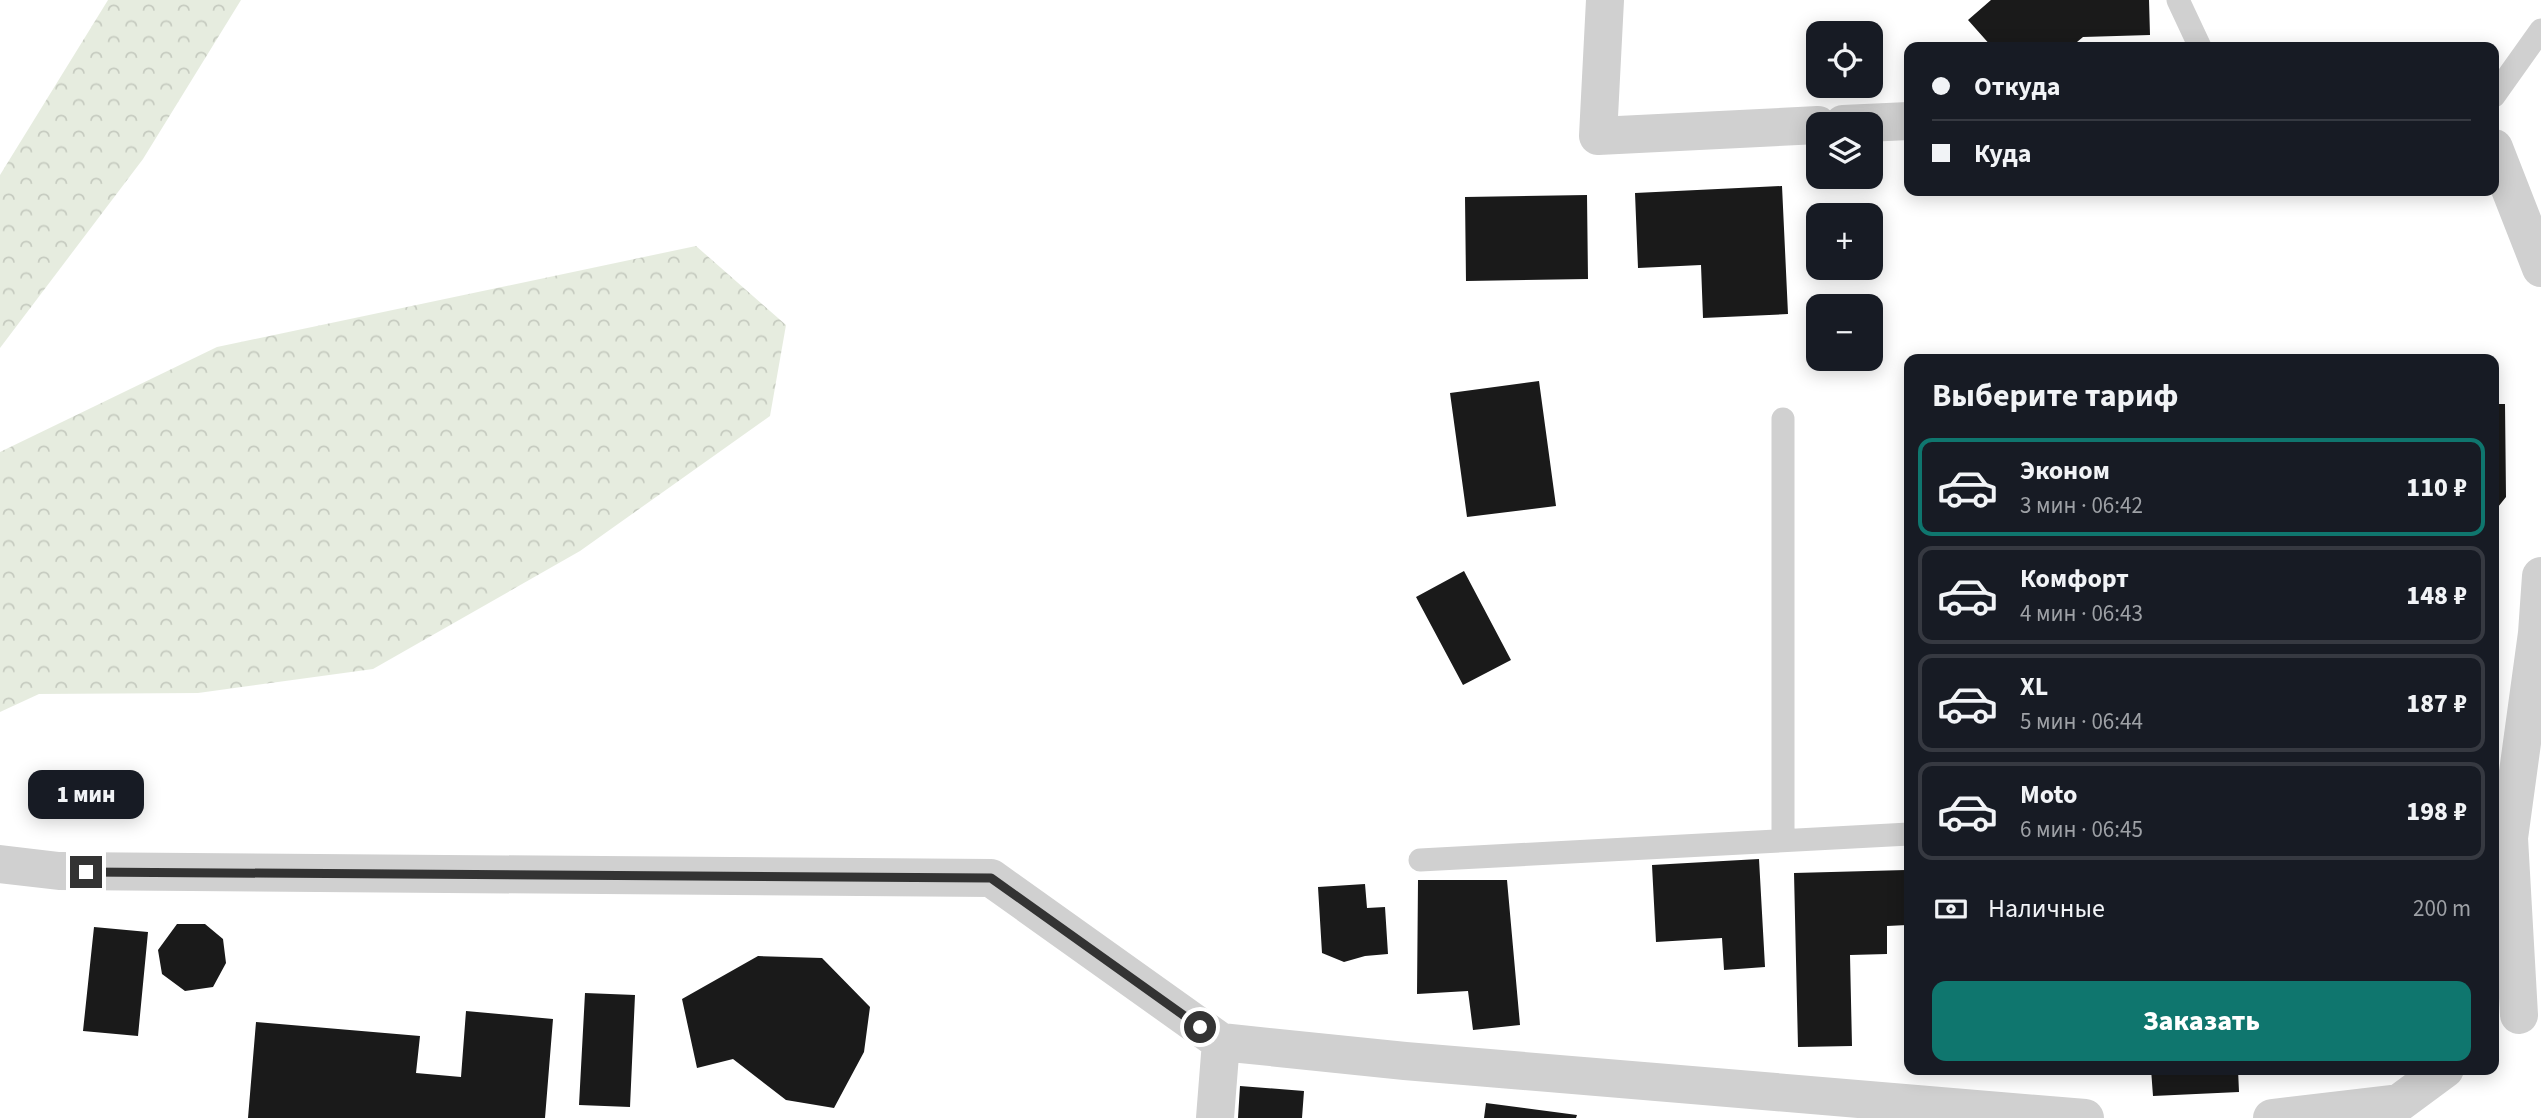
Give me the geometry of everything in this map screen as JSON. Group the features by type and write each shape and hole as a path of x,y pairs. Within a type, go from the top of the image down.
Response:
{"street":[{"path":"1605,0 1598,136 1806,126"},
{"path":"1883,122 1904,121"},
{"path":"2499,161 2541,268"},
{"path":"2518,1016 2509,838 2504,803 2538,632 2541,576"},
{"path":"0,864 59,871 991,878 1220,1042 1405,1061 2085,1118"},
{"path":"1215,1118 1220,1042"},
{"path":"2272,1118 2399,1103 2437,1075"}],"lane":[{"path":"2178,0 2198,42"},
{"path":"2499,89 2541,30"},
{"path":"1783,419 1783,840"},
{"path":"1420,860 1904,834"}],"green space":[{"path":"108,0 241,0 143,159 0,348 0,175"},
{"path":"696,246 786,325 770,416 580,551 373,669 198,693 39,694 0,712 0,452 217,347"}],"building":[{"path":"1991,0 2149,0 2150,35 2083,37 2077,42 1988,42 1968,20"},
{"path":"1782,186 1788,314 1703,318 1701,265 1638,268 1635,193"},
{"path":"1587,195 1588,279 1466,281 1465,197"},
{"path":"1539,381 1556,506 1467,517 1450,393"},
{"path":"2499,404 2505,404 2506,497 2499,506"},
{"path":"1464,571 1511,660 1463,685 1416,597"},
{"path":"1759,859 1765,967 1724,970 1722,938 1656,942 1652,865"},
{"path":"1904,870 1904,925 1887,926 1887,954 1850,955 1852,1046 1798,1047 1794,873"},
{"path":"1418,880 1507,880 1520,1025 1473,1030 1468,991 1417,994"},
{"path":"1365,884 1367,908 1385,907 1388,954 1365,956 1344,962 1322,953 1318,887"},
{"path":"177,924 205,924 223,939 226,963 213,987 185,991 162,974 158,950"},
{"path":"94,927 148,932 138,1036 83,1031"},
{"path":"758,956 822,958 870,1007 864,1052 834,1108 786,1100 733,1059 697,1068 682,999"},
{"path":"585,993 635,995 630,1107 579,1105"},
{"path":"466,1011 553,1019 545,1118 248,1118 256,1022 420,1036 416,1073 461,1077"},
{"path":"2151,1075 2238,1075 2239,1092 2153,1096"},
{"path":"1240,1086 1304,1091 1302,1118 1238,1118"},
{"path":"1486,1103 1577,1115 1576,1118 1484,1118"}],"route":[{"path":"86,872 991,878 1200,1027"}]}
